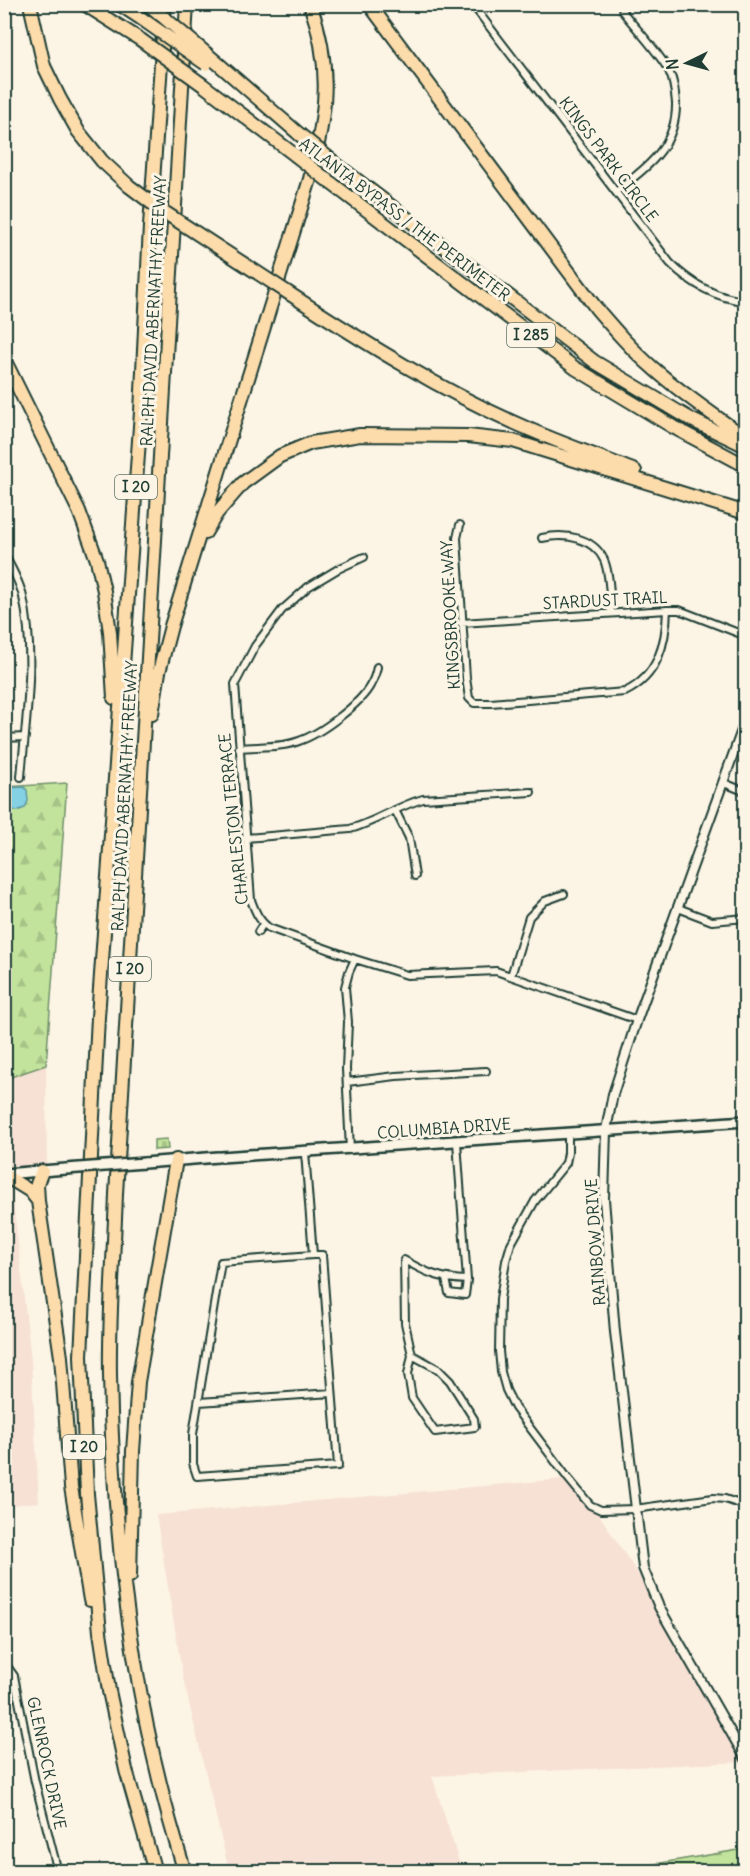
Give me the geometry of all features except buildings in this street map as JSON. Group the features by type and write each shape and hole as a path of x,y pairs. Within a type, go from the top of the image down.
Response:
{"highway":[{"path":"30,4 45,66 78,131 102,161 129,186 161,210 399,363 514,422 746,513"},
{"name":"ATLANTA BYPASS / THE PERIMETER","path":"84,4 141,40 203,85 575,368 673,428 746,466"},
{"path":"119,4 207,59"},
{"path":"148,4 207,59"},
{"name":"RALPH DAVID ABERNATHY FREEWAY","path":"155,1872 126,1770 109,1691 99,1620 88,1505 81,1356 98,1017 141,412 164,4"},
{"name":"RALPH DAVID ABERNATHY FREEWAY","path":"185,1872 151,1743 130,1628 116,1507 110,1372 116,1204 187,4"},
{"path":"135,888 151,720 157,682 171,626 320,138 326,96 325,66 320,32 310,4"},
{"path":"369,4 617,333 651,367 687,397 746,438"},
{"name":"ATLANTA BYPASS / THE PERIMETER","path":"207,59 336,164 595,362 692,420 746,446"},
{"path":"4,359 79,511 97,560 110,632 117,747"},
{"path":"191,561 217,513 243,483 255,473 280,456 310,443 343,436 468,436 513,441 746,513"},
{"path":"130,1628 133,1451 138,1382 176,1160"},
{"path":"42,1171 37,1184 38,1201 61,1357 71,1487 77,1533 109,1691"},
{"path":"4,1174 30,1191 38,1201"}],"main road":[{"name":"COLUMBIA DRIVE","path":"42,1171 746,1121"},
{"path":"4,1174 42,1171"}],"street":[{"name":"KINGS PARK CIRCLE","path":"472,4 677,270 714,294 746,301"},
{"path":"617,191 641,172 667,144 674,126 676,105 670,74 623,12 621,4"},
{"name":"KINGSBROOKE WAY","path":"460,525 457,538 462,622 469,698 474,703 625,692 640,685 649,675 660,652 666,632 667,610"},
{"path":"542,538 566,535 584,541 595,548 604,561 611,612"},
{"path":"4,554 22,595 30,660 21,777"},
{"name":"CHARLESTON TERRACE","path":"364,557 338,568 308,588 282,610 255,646 235,684 251,900 256,914 269,928 407,975 496,971 637,1020"},
{"name":"STARDUST TRAIL","path":"462,622 679,610 746,636"},
{"path":"238,748 285,744 308,738 348,711 371,684 377,667"},
{"name":"RAINBOW DRIVE","path":"746,719 637,1020 613,1094 606,1130 604,1199 643,1568 650,1587 682,1648 746,1759"},
{"path":"4,738 25,737"},
{"path":"724,783 746,792"},
{"path":"246,838 350,829 409,803 423,800 531,792"},
{"path":"395,810 409,838 415,876"},
{"path":"511,976 529,917 544,901 564,894"},
{"path":"678,908 712,921 746,918"},
{"path":"258,932 263,924"},
{"path":"350,1150 346,1069 348,1022 345,987 355,959"},
{"path":"347,1082 396,1076 486,1071"},
{"path":"568,1134 566,1163 535,1201 511,1244 506,1261 500,1299 498,1351 506,1390 515,1407 590,1505 601,1510 635,1509 713,1498 725,1499 746,1506"},
{"path":"446,1279 450,1293 465,1295 467,1280 457,1142"},
{"path":"305,1152 313,1255"},
{"path":"322,1255 332,1393 338,1466 201,1477 194,1472 193,1434 221,1262 322,1255"},
{"path":"412,1356 438,1369 450,1381 474,1419 476,1427 435,1432 412,1398 408,1374 412,1356 405,1323 404,1260 431,1275 446,1279 467,1280"},
{"path":"199,1402 332,1393"},
{"name":"GLENROCK DRIVE","path":"4,1662 14,1676 35,1782 58,1872"}],"shaded area":[{"path":"46,1065 47,1175 11,1179 31,1360 39,1502 5,1506 4,1079"},
{"path":"575,1478 675,1630 745,1762 432,1776 462,1871 229,1871 183,1678 156,1515"}],"green space":[{"path":"67,783 46,1065 5,1079 5,787"},
{"path":"167,1139 168,1149 154,1150 154,1140"},
{"path":"745,1849 745,1871 613,1871"}],"water":[{"path":"24,787 27,790 28,801 25,808 17,811 5,808 5,788"}]}
